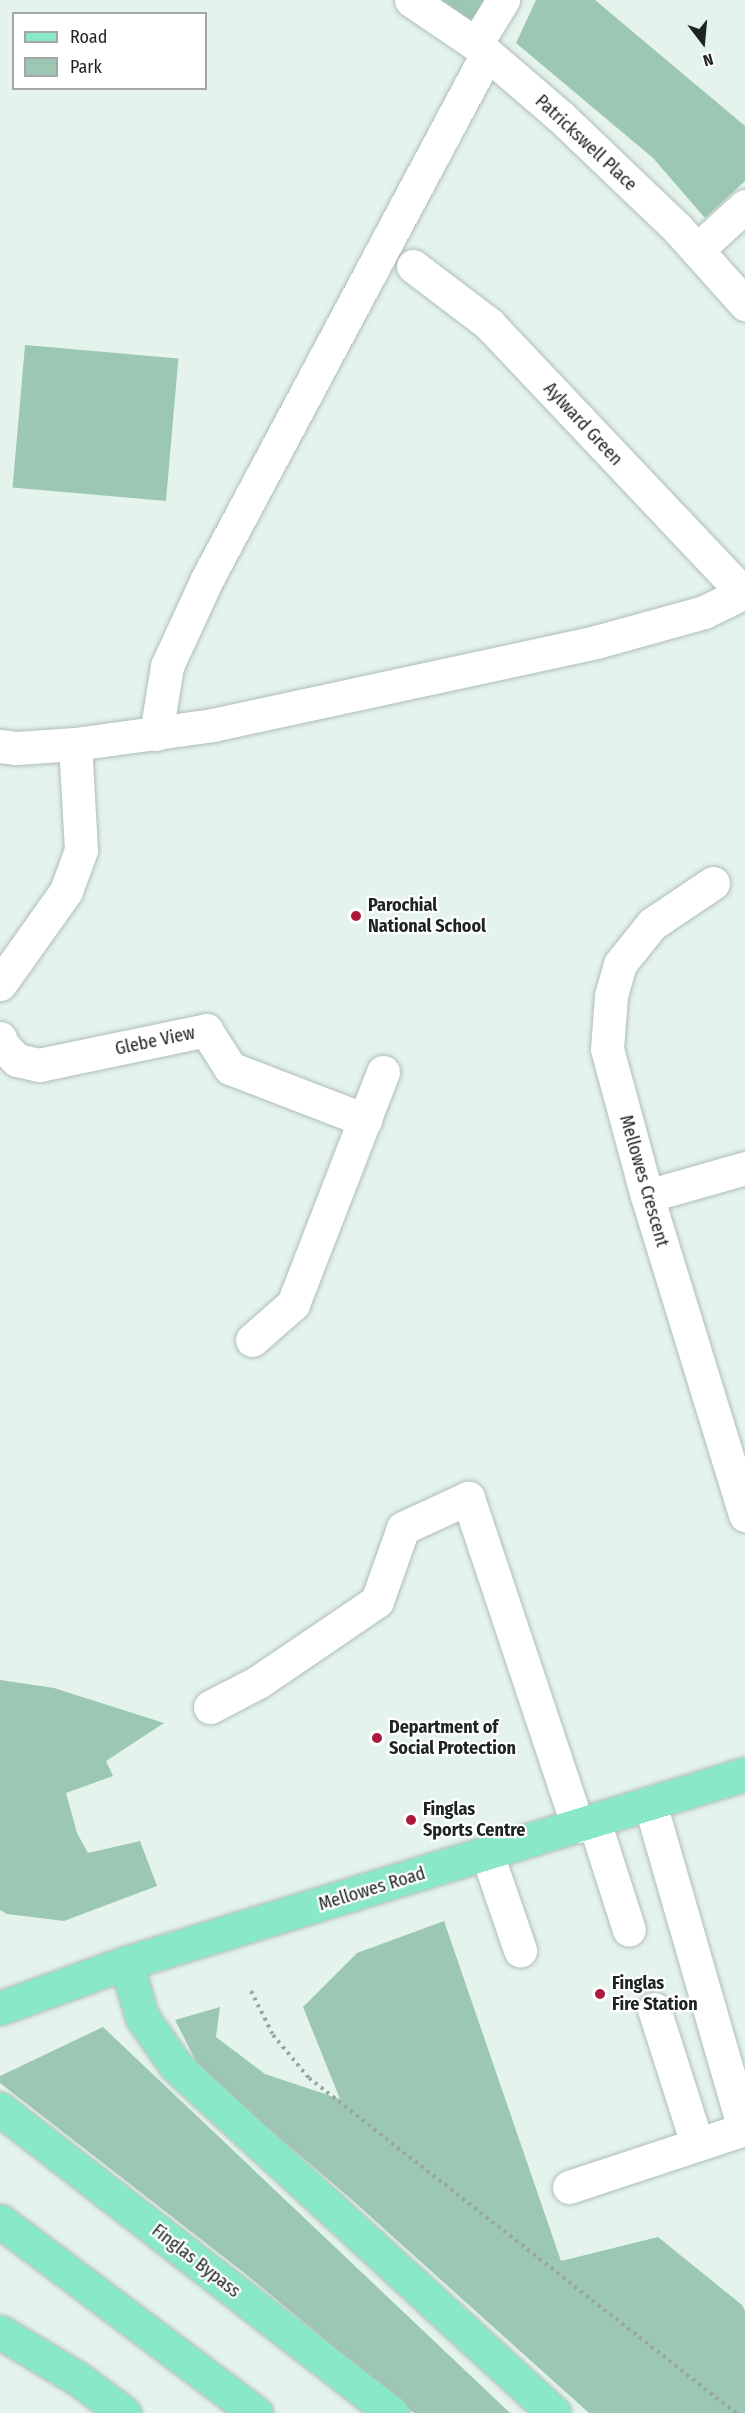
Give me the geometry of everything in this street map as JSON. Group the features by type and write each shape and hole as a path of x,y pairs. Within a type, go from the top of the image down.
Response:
{"main road":[{"name":"Mellowes Road","path":"1,2005 126,1963 745,1774"},
{"path":"126,1963 142,2017 176,2066 554,2413"},
{"name":"Finglas Bypass","path":"0,2109 392,2413"},
{"path":"0,2221 256,2413"},
{"path":"0,2332 77,2378 124,2413"}],"street":[{"name":"Patrickswell Place","path":"411,0 481,49 561,117 697,250 745,304"},
{"path":"156,734 167,666 207,579 481,49 504,0"},
{"path":"697,250 745,206"},
{"name":"Aylward Green","path":"413,266 489,324 744,593"},
{"path":"0,746 17,748 75,744 236,721 596,642 704,612 744,593"},
{"path":"0,984 66,891 81,850 75,744"},
{"name":"Mellowes Crescent","path":"713,883 652,924 620,964 611,996 607,1049 647,1196 745,1515"},
{"name":"Glebe View","path":"0,1038 3,1046 17,1060 39,1065 206,1030 230,1068 364,1120"},
{"path":"252,1340 293,1304 383,1072"},
{"path":"647,1196 745,1168"},
{"path":"210,1707 258,1682 377,1601 403,1528 468,1498 586,1824 629,1930"},
{"path":"569,2187 744,2129 650,1804"},
{"path":"487,1854 520,1950"},
{"path":"654,2009 697,2144"}],"path":[{"path":"251,1991 273,2035 309,2078 736,2413"}],"green space":[{"path":"411,0 503,0 476,44"},
{"path":"536,0 595,0 745,126 745,181 705,218 653,158 516,43"},
{"path":"25,345 178,358 166,501 13,487"},
{"path":"0,1680 54,1688 164,1723 106,1761 113,1776 66,1793 77,1833 88,1853 140,1841 157,1886 64,1921 7,1914 0,1910"},
{"path":"444,1921 561,2261 658,2237 742,2305 745,2311 745,2413 589,2413 351,2199 201,2071 175,2020 220,2007 216,2037 265,2074 340,2099 303,2007 357,1953"},
{"path":"103,2027 510,2413 414,2413 243,2272 0,2083 0,2076"}],"place":[{"name":"Parochial National School","path":"356,916"},
{"name":"Department of Social Protection","path":"377,1738"},
{"name":"Finglas Sports Centre","path":"411,1820"},
{"name":"Finglas Fire Station","path":"600,1994"}]}
